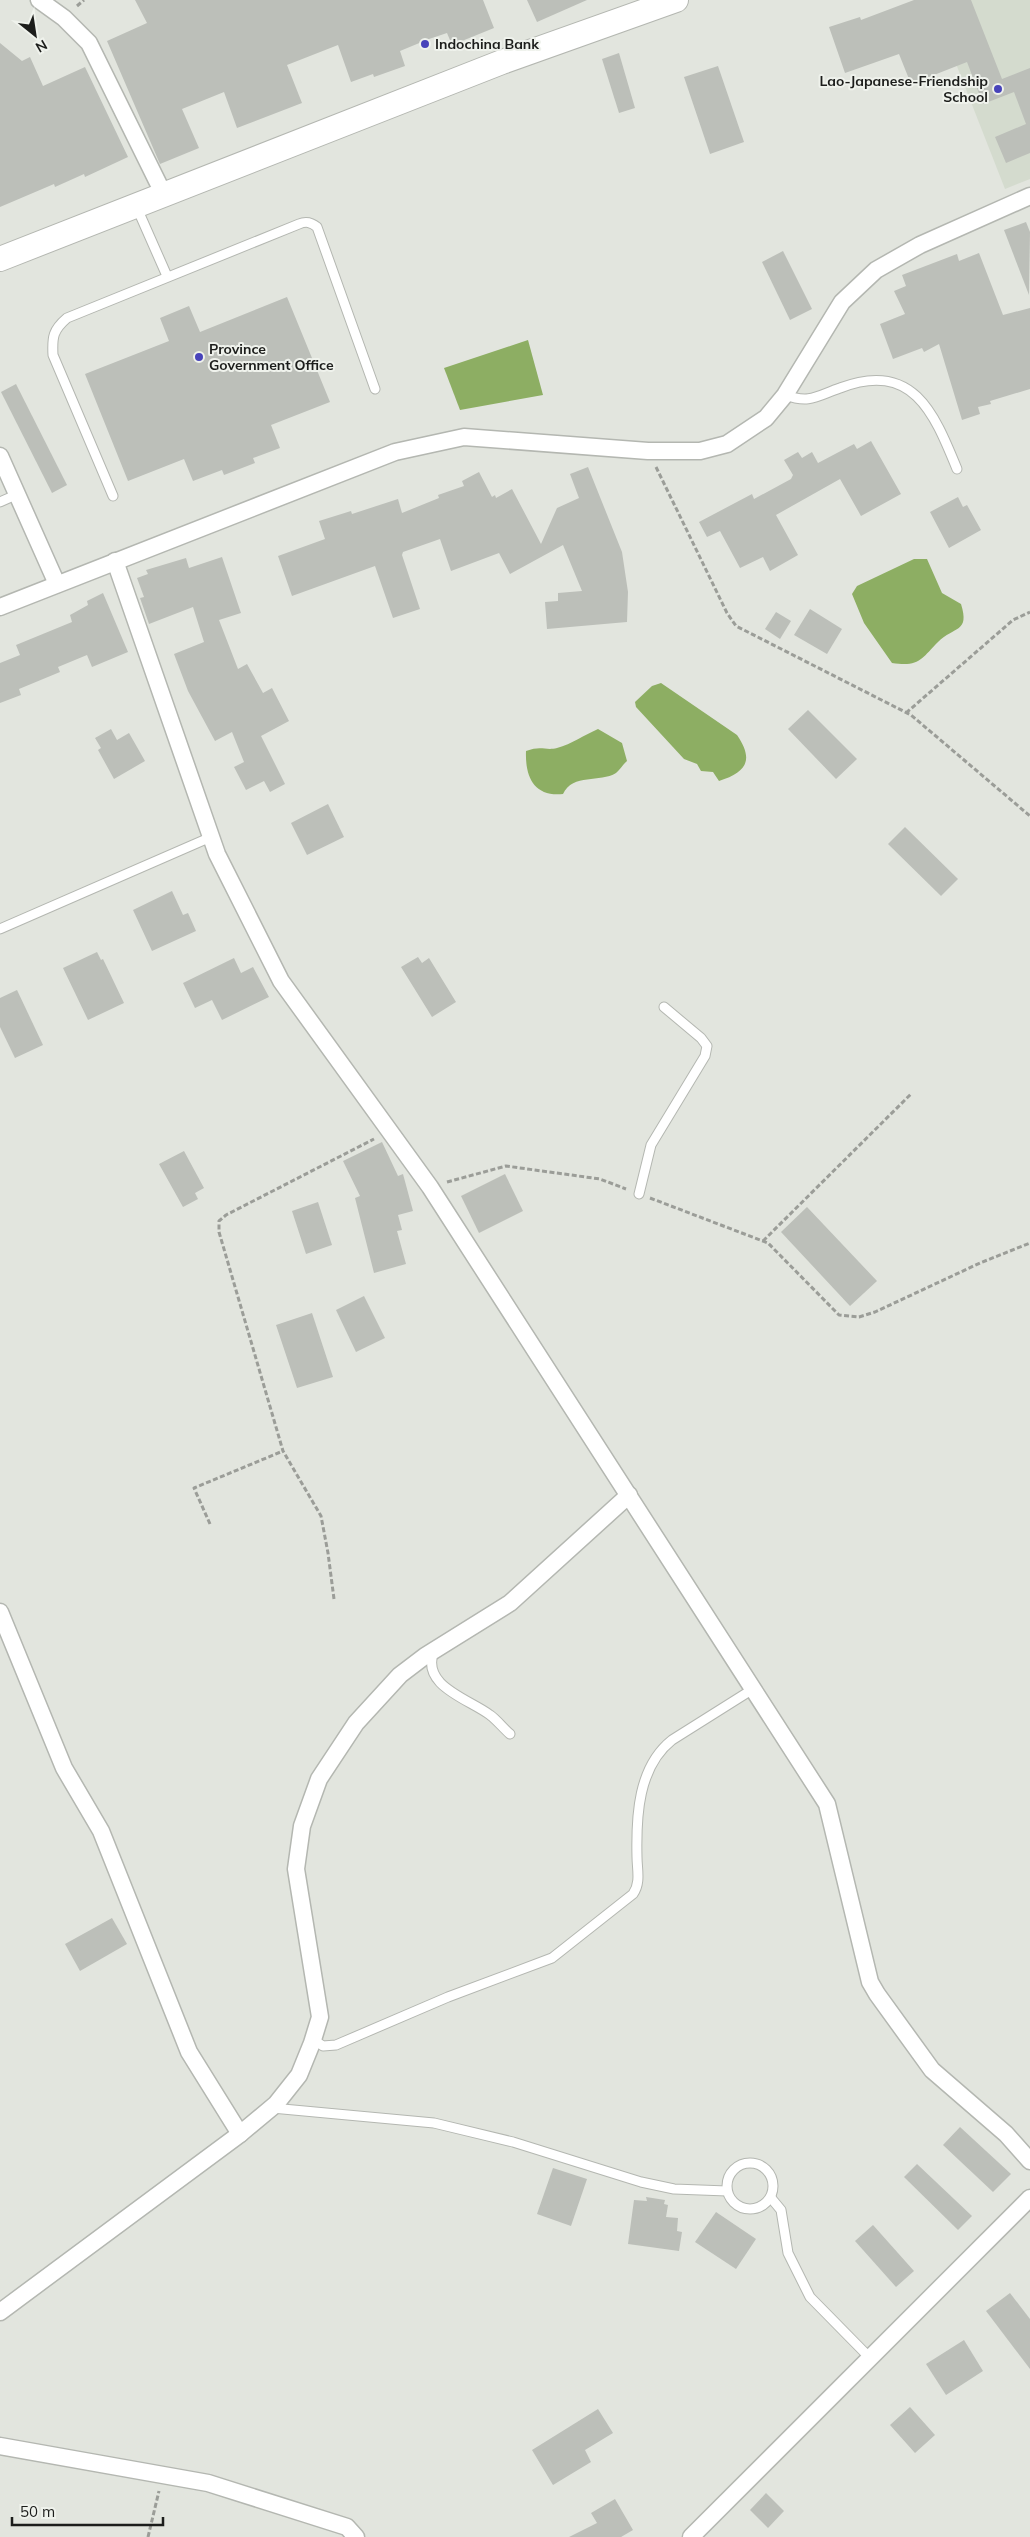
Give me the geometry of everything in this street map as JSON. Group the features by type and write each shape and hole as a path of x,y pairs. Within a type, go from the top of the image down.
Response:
{"street":[{"path":"39,0 64,18 89,43 164,195"},
{"path":"0,259 502,62 676,0"},
{"path":"0,607 395,452 444,440 464,437 648,451 700,451 727,444 766,418 785,395 842,302 876,270 920,244 1030,196"},
{"path":"0,456 57,584"},
{"path":"115,561 217,854 281,981 430,1187 827,1804 870,1982 877,1994 932,2070 1006,2134 1030,2161"},
{"path":"0,2312 240,2134 271,2108 299,2075 314,2040 320,2017 296,1869 302,1826 319,1779 356,1723 400,1675 510,1603 629,1496"},
{"path":"0,1612 64,1768 101,1831 189,2052 240,2134"},
{"path":"691,2537 1030,2198"},
{"path":"0,2446 208,2484 347,2527 356,2537"}],"lane":[{"path":"136,206 167,276"},
{"path":"113,496 53,355 52,337 57,326 67,318 167,276 299,224 309,222 314,224 317,227 375,389"},
{"path":"785,395 800,400 813,400 841,387 864,381 891,382 920,397 930,411 957,468"},
{"path":"0,502 18,494"},
{"path":"0,930 211,837"},
{"path":"639,1194 651,1145 705,1056 707,1046 701,1038 664,1007"},
{"path":"434,1651 431,1658 432,1670 440,1683 453,1694 490,1715 510,1734"},
{"path":"314,2040 322,2046 336,2045 448,1998 552,1958 633,1894 638,1882 636,1844 644,1778 651,1764 660,1749 672,1740 753,1689"},
{"path":"271,2108 434,2123 513,2142 641,2182 674,2189 727,2191"},
{"path":"748,2162 762,2165 772,2176 774,2184 770,2198 758,2208 742,2208 730,2198 727,2191 727,2183 734,2169 748,2162"},
{"path":"770,2198 781,2210 788,2253 810,2297 871,2359"}],"path":[{"path":"648,451 727,613 736,626 906,712 1030,816"},
{"path":"906,712 1013,620 1030,612"},
{"path":"763,1241 912,1093"},
{"path":"334,1599 321,1516 283,1451 219,1232 219,1221 226,1215 390,1131"},
{"path":"430,1187 506,1166 600,1179 768,1243 838,1315 848,1318 875,1312 980,1263 1030,1243"},
{"path":"210,1524 194,1488 283,1451"},
{"path":"148,2537 163,2476"}],"shaded area":[{"name":"Lao-Japanese-Friendship School","path":"931,0 1030,0 1030,179 1005,189"},
{"path":"528,340 543,395 460,410 444,368"},
{"path":"914,559 927,559 942,593 961,604 963,613 962,625 944,637 914,663 892,663 864,623 852,594 857,586"},
{"path":"661,683 737,735 745,751 746,758 745,764 736,774 719,781 713,772 701,771 697,764 684,759 636,707 635,702 652,686"},
{"path":"598,729 622,743 627,761 616,773 602,778 573,783 567,787 563,794 553,794 538,789 527,769 526,751 536,748 557,748"}],"building":[{"path":"135,0 483,0 494,28 452,45 447,33 429,39 400,51 405,66 374,77 373,74 351,82 338,45 287,65 302,103 237,128 224,92 182,109 199,148 160,164 107,41 147,23"},
{"path":"527,0 587,0 537,22"},
{"path":"914,0 971,0 1002,79 1030,68 1030,153 1006,163 995,137 1026,124 1014,92 983,104 967,62 911,84 899,54 845,73 829,27 860,17 861,20"},
{"path":"0,43 22,61 30,57 43,86 85,67 128,157 85,177 84,174 55,187 54,184 0,207"},
{"path":"619,53 635,108 619,113 602,59"},
{"path":"718,66 744,142 710,154 684,77"},
{"path":"1026,222 1030,232 1029,295 1004,230"},
{"path":"783,251 812,309 790,320 762,262"},
{"path":"979,253 1003,315 1030,308 1030,389 990,401 991,404 978,407 980,414 962,420 939,344 924,352 922,348 893,359 880,324 905,314 894,291 906,286 902,275 957,254 959,261"},
{"path":"287,297 330,402 271,425 280,448 253,458 255,463 224,475 222,470 193,481 184,459 128,481 85,374 169,341 160,318 189,306 200,332"},
{"path":"16,384 67,485 52,493 1,392"},
{"path":"871,441 901,494 861,516 840,479 776,515 798,555 770,571 763,557 740,568 720,531 707,537 699,522 752,494 754,499 791,479 793,475 784,460 798,452 802,458 812,452 818,463 854,444 857,449"},
{"path":"588,467 622,552 628,592 627,622 547,629 545,602 558,601 558,593 582,591 563,545 510,574 499,553 451,571 440,539 403,552 402,555 420,609 393,618 375,566 292,596 278,556 325,539 319,521 351,511 352,514 398,499 402,513 439,498 438,495 464,486 462,481 479,472 492,497 495,495 496,498 512,489 541,544 557,508 579,498 570,474"},
{"path":"958,497 963,507 967,505 981,530 949,548 930,512"},
{"path":"222,557 241,613 219,620 238,669 247,664 263,693 272,688 289,721 261,736 285,784 270,792 264,781 246,790 234,767 244,762 232,732 215,741 188,691 174,654 204,642 193,607 149,624 140,598 144,597 137,578 148,574 146,570 186,558 189,568"},
{"path":"103,593 128,652 92,667 87,655 58,667 60,672 19,689 21,695 0,703 0,663 20,655 16,645 72,622 70,615 88,605 87,601"},
{"path":"810,609 842,629 827,654 794,635"},
{"path":"776,612 791,621 780,639 765,629"},
{"path":"808,710 857,759 836,779 788,729"},
{"path":"111,729 117,740 129,733 145,761 114,779 98,750 101,748 95,738"},
{"path":"328,804 344,837 307,855 291,823"},
{"path":"905,827 958,879 941,896 888,844"},
{"path":"172,891 183,915 188,913 196,931 152,951 133,910"},
{"path":"97,952 101,960 103,959 124,1003 88,1020 63,968"},
{"path":"418,957 422,963 429,958 456,1002 432,1017 401,967"},
{"path":"234,958 241,973 253,967 269,997 222,1020 212,1000 195,1008 183,983"},
{"path":"17,990 43,1045 15,1058 0,1027 0,998"},
{"path":"382,1142 398,1176 403,1174 413,1211 398,1215 402,1230 397,1231 406,1264 374,1273 355,1198 360,1196 343,1161"},
{"path":"184,1151 204,1188 195,1193 198,1199 183,1207 159,1164"},
{"path":"505,1174 523,1211 479,1233 461,1196"},
{"path":"318,1202 332,1245 306,1254 292,1211"},
{"path":"807,1207 877,1281 850,1306 781,1232"},
{"path":"364,1296 385,1338 356,1352 336,1310"},
{"path":"312,1313 333,1377 297,1388 276,1325"},
{"path":"112,1918 127,1944 80,1971 65,1944"},
{"path":"960,2127 1011,2174 993,2192 943,2145"},
{"path":"917,2164 972,2216 958,2230 904,2177"},
{"path":"553,2168 587,2179 571,2226 537,2214"},
{"path":"646,2197 665,2200 664,2204 668,2205 666,2217 678,2218 677,2231 682,2232 679,2251 628,2244 634,2200 647,2201"},
{"path":"716,2212 756,2239 736,2269 695,2242"},
{"path":"873,2225 914,2271 896,2287 855,2241"},
{"path":"1010,2293 1030,2319 1030,2369 986,2311"},
{"path":"964,2340 983,2371 946,2395 926,2364"},
{"path":"910,2407 935,2435 915,2453 890,2425"},
{"path":"598,2409 613,2433 585,2450 591,2462 553,2485 532,2450"},
{"path":"766,2493 784,2511 768,2528 750,2510"},
{"path":"615,2499 633,2530 621,2537 569,2537 597,2523 591,2513"}],"place":[{"name":"Indochina Bank","path":"425,44"},
{"name":"Lao-Japanese-Friendship School","path":"998,89"},
{"name":"Province Government Office","path":"199,357"}]}
